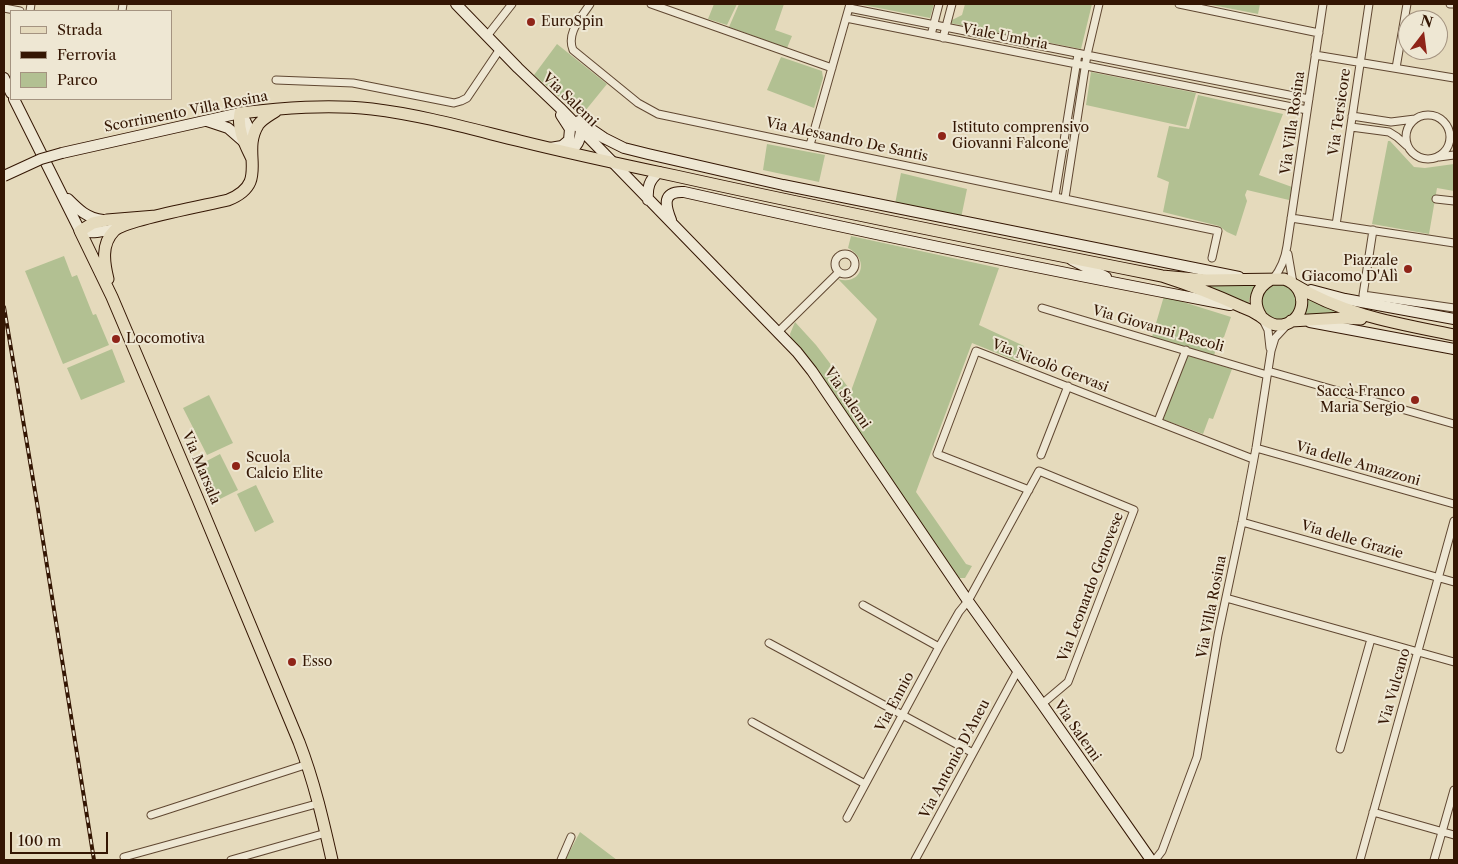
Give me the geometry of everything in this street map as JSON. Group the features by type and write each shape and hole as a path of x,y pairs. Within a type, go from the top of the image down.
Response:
{"main road":[{"name":"Scorrimento Villa Rosina","path":"240,114 280,108 379,110 442,122 818,208 1162,276"},
{"path":"248,141 258,124 280,108"},
{"path":"112,296 105,269 104,253 107,241 113,232 118,228 156,216 237,197 250,184 254,168 248,141 240,132 238,122 240,114"},
{"path":"80,231 93,222 156,216"},
{"name":"Via Marsala","path":"80,231 112,296 308,764 320,803 332,860"},
{"path":"1162,276 1206,280 1284,279 1335,305 1384,321 1454,335"},
{"path":"1162,276 1198,288 1243,307 1272,324 1278,325 1294,321 1343,318 1384,321"},
{"path":"1262,317 1255,303 1256,296 1259,289 1271,279"},
{"path":"1294,321 1299,314 1302,304 1296,285"}],"street":[{"name":"Via Salemi","path":"456,4 581,129 797,352 812,371 968,601 1151,860"},
{"path":"487,36 512,4"},
{"name":"Via Alessandro De Santis","path":"590,4 570,38 573,50 638,103 658,114 1218,230 1212,258"},
{"path":"651,4 832,68"},
{"path":"931,35 939,4"},
{"path":"943,38 952,4"},
{"path":"1065,198 1085,66 1098,4"},
{"path":"1179,4 1318,33"},
{"name":"Via Villa Rosina","path":"1271,279 1280,270 1285,260 1323,4"},
{"name":"Via Tersicore","path":"1336,225 1369,4"},
{"path":"1396,68 1407,4"},
{"path":"810,145 850,6"},
{"name":"Viale Umbria","path":"850,6 934,25 1309,99"},
{"name":"Viale Umbria","path":"846,18 1307,110"},
{"path":"276,80 353,83 454,102 467,98 500,49"},
{"path":"1055,196 1078,54"},
{"path":"1315,55 1454,78"},
{"path":"1159,80 1161,70"},
{"path":"4,78 10,91"},
{"path":"1225,93 1227,83"},
{"path":"1284,105 1286,95"},
{"path":"547,96 567,124 571,134 566,144 550,148"},
{"name":"Via Marsala","path":"14,100 80,231"},
{"path":"560,108 604,138 624,148 648,154 783,185 1257,280"},
{"name":"Scorrimento Villa Rosina","path":"4,176 41,159 62,153 240,114"},
{"path":"1352,116 1391,122 1429,116 1435,117 1454,128"},
{"path":"1408,147 1406,132 1415,119"},
{"path":"206,121 228,128 248,141"},
{"path":"1432,159 1444,152 1448,146 1449,132 1442,121"},
{"path":"1351,127 1389,132 1398,137 1412,153 1425,159 1454,155"},
{"path":"581,129 580,142 572,153 611,170 636,187"},
{"path":"1066,129 1075,130"},
{"path":"648,200 650,182 658,172"},
{"path":"783,185 818,208"},
{"path":"60,191 84,215 95,219 107,220"},
{"path":"672,224 666,207 666,201 675,192 684,192 836,226 1118,284 1243,307"},
{"path":"1436,198 1454,202"},
{"path":"1291,218 1454,243"},
{"path":"80,231 89,233 118,228"},
{"path":"1373,230 1363,295 1454,308"},
{"name":"Via Villa Rosina","path":"1287,246 1296,285"},
{"path":"1067,258 1118,284"},
{"path":"778,332 839,272"},
{"path":"1296,285 1345,299 1454,319"},
{"name":"Via Giovanni Pascoli","path":"1042,308 1267,373 1454,424"},
{"name":"Via Villa Rosina","path":"1262,317 1268,330 1271,351"},
{"path":"1294,321 1454,349"},
{"name":"Via Villa Rosina","path":"1155,860 1162,851 1197,757 1256,448 1271,351 1275,338 1294,321"},
{"path":"1158,421 1186,350"},
{"name":"Via Nicolò Gervasi","path":"1029,490 937,454 976,351 1253,459"},
{"path":"1041,455 1068,386"},
{"name":"Via delle Amazzoni","path":"1256,448 1454,504"},
{"name":"Via Ennio","path":"847,818 958,612 968,601 1039,471"},
{"name":"Via Leonardo Genovese","path":"1039,471 1134,510 1068,682 1042,704"},
{"name":"Via Vulcano","path":"1360,860 1454,521"},
{"name":"Via delle Grazie","path":"1242,522 1454,582"},
{"path":"1226,598 1454,662"},
{"path":"863,606 939,647"},
{"path":"1340,749 1371,639"},
{"path":"769,643 973,752"},
{"name":"Via Antonio D'Aneu","path":"915,860 1018,670"},
{"path":"752,722 865,784"},
{"path":"152,815 308,764"},
{"path":"1434,860 1454,790"},
{"path":"124,857 320,803"},
{"path":"1373,812 1454,835"},
{"path":"231,860 326,833"},
{"path":"561,860 571,837"}],"green space":[{"path":"714,4 737,4 727,25 708,19"},
{"path":"739,4 784,4 775,30 792,36 787,48 729,27"},
{"path":"858,4 934,4 930,18"},
{"path":"965,4 1092,4 1081,49 950,23 950,21 962,15"},
{"path":"1207,4 1260,4 1258,14"},
{"path":"557,44 607,84 581,116 534,75"},
{"path":"781,57 822,71 823,78 814,108 767,90"},
{"path":"1091,72 1196,93 1186,127 1086,105"},
{"path":"1198,95 1283,114 1259,175 1292,187 1289,200 1247,190 1245,195 1247,201 1236,236 1219,226 1163,212 1169,182 1157,177 1169,126 1189,129"},
{"path":"1388,141 1414,167 1425,168 1454,164 1454,191 1437,188 1429,234 1372,224"},
{"path":"767,144 825,155 819,182 763,170"},
{"path":"901,173 967,189 961,218 895,204"},
{"path":"851,236 999,268 979,325 1024,346 1019,362 972,343 916,492 966,564 972,566 965,578 959,578 830,389 791,338 790,334 795,322 816,345 851,391 877,319 838,279 852,279 860,271 859,259 848,248"},
{"path":"64,256 72,277 77,275 93,315 96,314 109,345 63,364 25,271"},
{"path":"1273,283 1287,284 1299,301 1289,320 1274,322 1262,313 1261,292"},
{"path":"1197,284 1254,286 1249,304"},
{"path":"1306,295 1346,313 1305,315 1308,301"},
{"path":"1164,296 1231,317 1224,337 1218,340 1214,356 1152,337"},
{"path":"112,349 125,382 81,400 67,368"},
{"path":"1186,355 1232,369 1213,419 1209,418 1203,434 1162,419"},
{"path":"209,395 233,443 207,455 183,408"},
{"path":"220,454 238,490 218,500 201,464"},
{"path":"256,485 274,522 255,532 237,494"},
{"path":"580,832 617,860 565,860"}],"railway":[{"path":"4,307 94,860"}],"place":[{"name":"EuroSpin","path":"531,22"},
{"name":"Istituto comprensivo Giovanni Falcone","path":"942,136"},
{"name":"Piazzale Giacomo D'Alì","path":"1408,269"},
{"name":"Locomotiva","path":"116,339"},
{"name":"Saccà Franco Maria Sergio","path":"1415,400"},
{"name":"Scuola Calcio Elite","path":"236,466"},
{"name":"Esso","path":"292,662"}]}
